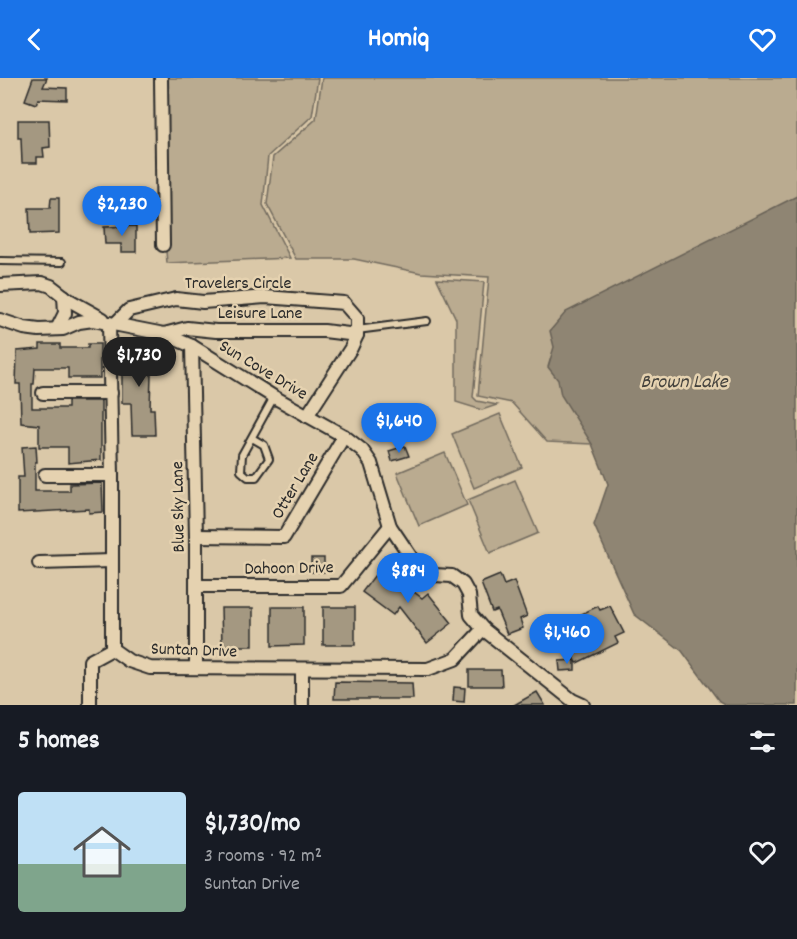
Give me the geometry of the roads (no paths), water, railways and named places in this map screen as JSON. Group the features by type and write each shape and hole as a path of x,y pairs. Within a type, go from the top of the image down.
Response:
{"street":[{"path":"161,78 163,245"},
{"name":"Sun Cove Drive","path":"0,285 42,283 51,286 64,296 112,323"},
{"path":"57,329 65,313 64,296"},
{"name":"Travelers Circle","path":"112,323 129,310 176,299 203,302 265,297 345,303 357,318 357,333"},
{"name":"Sun Cove Drive","path":"0,320 39,330 63,329 79,322 93,320 164,334 192,345 274,397 344,436 362,450 371,463 390,526 420,569 434,575 452,576 463,584 469,595 471,615 483,629 573,703"},
{"path":"90,705 90,661 112,648 112,323"},
{"name":"Leisure Lane","path":"164,334 187,328 216,331 357,333"},
{"path":"307,416 351,348 357,333"},
{"name":"Blue Sky Lane","path":"192,345 196,668"},
{"path":"43,393 111,393"},
{"name":"Otter Lane","path":"196,536 284,537 344,436"},
{"path":"45,475 112,475"},
{"name":"Dahoon Drive","path":"196,586 341,586 390,526"},
{"path":"39,562 112,561"},
{"name":"Suntan Drive","path":"112,648 129,661 150,668 428,669 455,659 483,629"},
{"path":"302,669 302,705"}],"lane":[{"path":"0,261 62,262"},
{"path":"357,333 427,321"},
{"path":"252,438 264,445 268,459 256,477 248,477 242,471 242,455 274,397"}],"water":[{"name":"Brown Lake","path":"797,196 797,705 726,705 719,701 682,651 634,614 594,525 608,484 592,444 561,395 558,380 548,367 554,347 550,331 566,312"}]}
